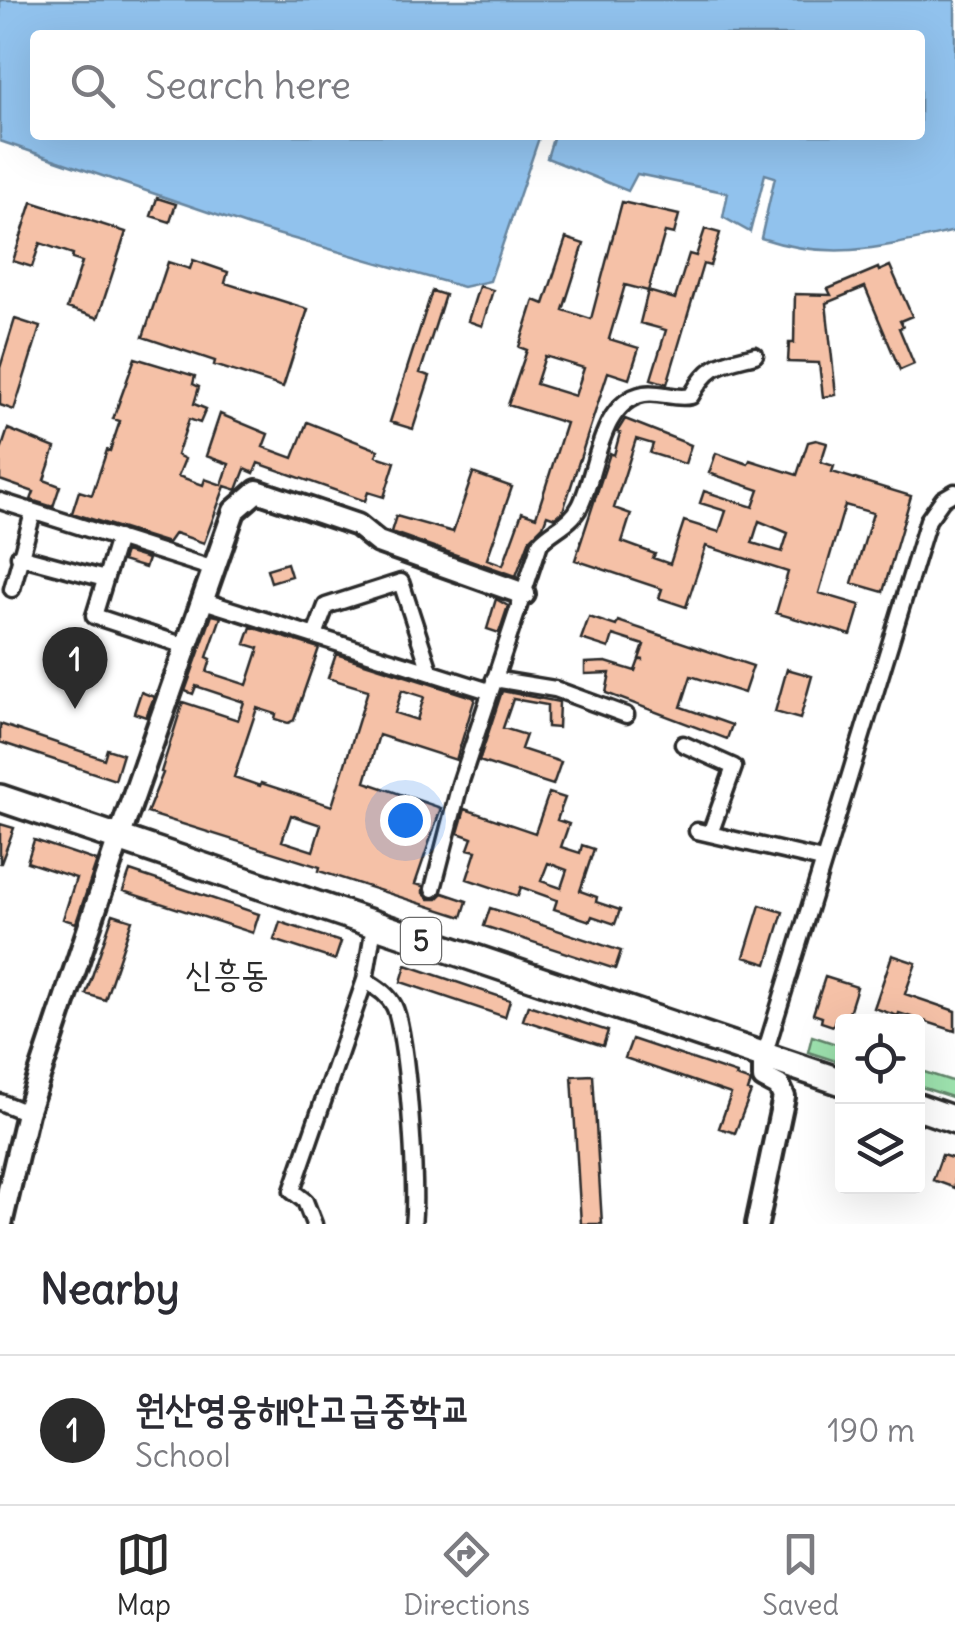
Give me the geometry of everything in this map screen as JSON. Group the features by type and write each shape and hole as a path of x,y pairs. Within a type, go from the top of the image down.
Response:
{"highway":[{"name":"5","path":"0,798 835,1080"},
{"path":"925,1109 955,1120"}],"street":[{"path":"433,888 460,784 540,543 550,532 563,527 580,508 611,419 626,402 645,393 691,396 704,374 715,365 756,355"},
{"path":"1,1224 27,1113 234,511 257,491 357,525 378,542 524,594"},
{"path":"758,1224 784,1097 780,1086 764,1078 764,1056 928,520 943,499 955,492"},
{"path":"0,502 214,568"},
{"path":"12,589 33,513"},
{"path":"118,538 94,616 188,647"},
{"path":"19,556 104,579"},
{"path":"315,635 326,606 401,582 430,671"},
{"path":"204,601 430,671 491,685 555,689 626,715"},
{"path":"683,744 734,766 704,833 822,860"},
{"path":"314,1224 305,1202 292,1191 365,980 374,926"},
{"path":"365,980 384,992 395,1007 400,1026 410,1119 413,1224"},
{"path":"0,1102 27,1113"}],"green space":[{"path":"812,1036 835,1044 835,1061 808,1052"},
{"path":"925,1072 955,1082 955,1098 925,1088"}],"water":[{"path":"0,0 955,0 955,231 858,250 812,249 761,238 775,177 765,174 750,232 723,217 728,193 637,174 628,191 547,158 552,140 925,140 925,30 30,30 30,140 538,140 490,281 463,287 249,226 0,141"}],"building":[{"path":"157,198 176,204 170,222 151,216"},
{"path":"32,202 126,232 98,318 67,308 82,262 72,259 73,254 40,243 32,267 13,261"},
{"path":"622,202 679,215 674,234 665,232 648,291 625,285 609,339 639,348 629,379 608,372 563,511 555,518 547,515 543,526 530,539 516,576 391,532 396,516 453,532 473,473 512,487 487,559 503,565 522,512 536,517 566,423 508,405 527,350 519,347 534,300 544,304 566,238 584,244 563,310 591,319","holes":["545,356 584,368 575,396 536,384"]},
{"path":"705,229 720,233 710,266 703,264 667,384 651,379 666,330 640,323 648,291 675,299 689,254 696,256"},
{"path":"193,260 228,272 225,283 308,309 283,387 143,337 168,262 190,269"},
{"path":"890,266 912,316 900,321 903,327 899,328 914,364 900,370 865,287 826,303 836,395 823,397 819,363 788,362 789,343 794,343 795,294 831,295 828,289"},
{"path":"479,286 493,290 482,326 468,321"},
{"path":"432,291 445,295 420,373 430,376 413,429 390,422"},
{"path":"15,319 40,327 14,410 0,405 0,368"},
{"path":"135,358 195,376 193,384 199,387 194,404 206,409 200,423 189,419 177,455 185,459 178,476 203,485 205,479 222,485 229,464 206,456 220,414 268,434 263,447 293,458 307,422 378,450 376,456 395,462 384,497 368,492 365,501 258,463 254,473 245,469 237,490 225,486 204,543 175,533 168,543 72,513 79,491 92,495 107,450 110,451 120,421 113,419"},
{"path":"625,419 691,445 685,464 650,453 653,444 636,439 614,508 631,514 622,542 670,564 684,521 719,532 726,511 700,503 704,491 753,507 759,490 709,473 716,453 797,475 808,442 827,443 821,462 834,466 832,472 911,496 883,592 852,583 873,513 845,505 819,593 860,605 851,635 776,613 788,572 706,546 686,607 659,598 662,589 575,560 610,453 614,455 620,433 617,432","holes":["759,521 788,533 782,552 752,543"]},
{"path":"8,429 55,448 44,480 60,486 53,507 31,500 34,492 0,480 0,453"},
{"path":"125,552 148,559 145,568 122,561"},
{"path":"287,563 291,576 271,582 267,569"},
{"path":"496,599 508,606 499,633 487,629"},
{"path":"212,615 221,617 207,657 211,659 207,672 247,685 259,648 245,644 251,627 319,648 294,720 288,723 275,719 276,714 257,708 234,777 332,806 368,690 328,678 336,654 475,698 456,760 379,735 365,782 441,808 415,884 423,886 429,899 437,899 443,893 467,901 462,917 147,813 183,702 238,720 244,702 196,686 193,694 185,691","holes":["402,690 424,697 417,720 395,713","291,815 321,825 313,851 282,841"]},
{"path":"589,617 616,626 618,621 753,666 744,693 691,676 681,707 732,725 727,739 606,693 610,673 585,674 585,663 606,662 635,671 639,660 644,660 639,659 644,645 613,635 609,648 581,639"},
{"path":"787,669 812,676 800,719 775,712"},
{"path":"502,691 559,702 558,728 547,727 547,705 513,699 503,728 526,735 521,749 561,762 553,785 479,761"},
{"path":"141,692 154,697 146,717 134,713"},
{"path":"0,724 104,759 107,749 123,754 115,780 0,742"},
{"path":"549,793 565,798 557,820 569,824 561,847 580,853 582,845 594,849 580,891 597,897 596,902 620,910 615,924 592,916 590,921 554,909 557,900 521,887 518,896 467,879 476,851 468,849 472,838 458,833 465,809 535,833","holes":["548,863 567,870 561,888 541,881"]},
{"path":"0,824 14,828 1,863 0,863"},
{"path":"34,840 97,861 76,923 63,919 76,878 27,862"},
{"path":"130,871 259,914 253,933 123,891"},
{"path":"760,905 783,912 767,964 744,957"},
{"path":"490,908 621,951 615,969 484,926"},
{"path":"113,914 132,920 105,1000 86,994"},
{"path":"280,922 341,942 335,960 274,940"},
{"path":"892,955 916,963 905,994 955,1011 955,1031 925,1021 925,1014 892,1014 874,1008"},
{"path":"406,965 510,1000 505,1017 401,982"},
{"path":"825,977 857,987 849,1014 835,1014 833,1026 813,1014"},
{"path":"528,1005 608,1031 603,1046 523,1020"},
{"path":"632,1039 751,1082 735,1133 719,1128 731,1094 625,1058"},
{"path":"593,1075 602,1224 581,1224 572,1076"},
{"path":"942,1155 955,1159 955,1188 933,1180"}],"place":[{"name":"원산영웅해안고급중학교","path":"75,709"}],"district":[{"name":"신흥동","path":"227,973"}]}
